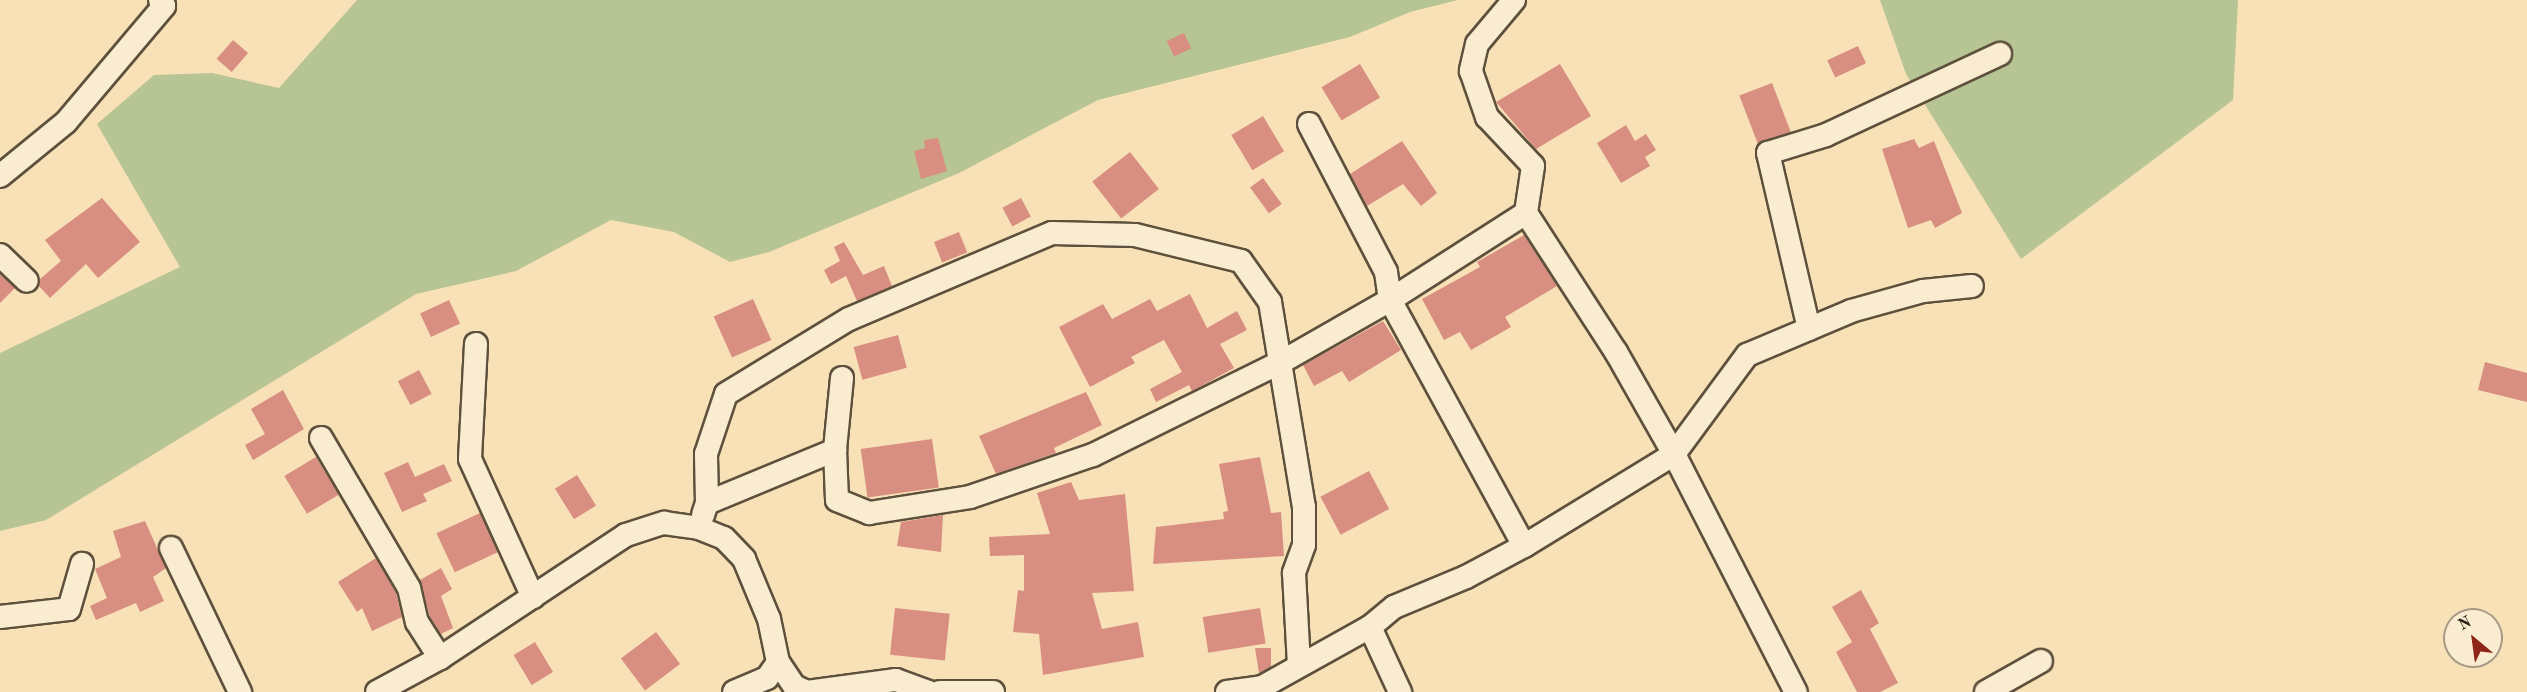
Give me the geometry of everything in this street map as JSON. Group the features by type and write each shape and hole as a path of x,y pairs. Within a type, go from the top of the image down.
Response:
{"street":[{"path":"0,176 66,122 164,6 160,0"},
{"path":"1514,0 1477,44 1471,71 1487,117 1533,166 1526,213 1616,352 1674,454 1796,692"},
{"path":"1809,329 1768,153 1826,135 2000,54"},
{"path":"1309,124 1386,272 1390,300 1524,546"},
{"path":"842,378 835,450 837,500 869,513 916,508 970,497 1093,455 1283,361 1390,300 1526,213"},
{"path":"699,528 707,503 706,454 726,394 849,319 1052,233 1135,235 1241,261 1270,302 1283,361 1304,507 1304,544 1294,573 1299,665"},
{"path":"0,255 27,281"},
{"path":"1227,692 1262,687 1370,627 1394,607 1466,577 1524,546 1674,454 1747,355 1851,311 1923,291 1972,286"},
{"path":"476,344 470,459 533,597"},
{"path":"321,438 409,588 417,622 440,658"},
{"path":"707,503 835,450"},
{"path":"377,692 440,658 626,536 664,523 699,528 724,538 744,560 769,619 778,662 794,686 807,692 899,686 929,692"},
{"path":"171,548 240,692"},
{"path":"0,617 69,609 82,564"},
{"path":"1370,627 1400,692"},
{"path":"1986,692 2041,661"},
{"path":"734,692 768,678 778,662"},
{"path":"940,692 993,692"}],"green space":[{"path":"357,0 1458,0 1410,12 1350,37 1098,100 959,173 769,252 730,262 674,232 611,220 516,271 416,294 46,520 0,531 0,353 180,267 97,124 154,75 212,73 279,88"},
{"path":"1880,0 2238,0 2233,100 2021,259 1906,74"}],"building":[{"path":"1184,33 1191,48 1174,56 1167,41"},
{"path":"233,40 248,53 232,72 217,59"},
{"path":"1858,46 1866,63 1835,78 1827,60"},
{"path":"1360,64 1380,97 1342,121 1321,87"},
{"path":"1560,64 1591,116 1536,149 1496,102"},
{"path":"1772,83 1791,132 1758,145 1739,96"},
{"path":"1263,116 1284,151 1252,170 1231,135"},
{"path":"1626,125 1635,141 1646,134 1656,150 1645,157 1650,166 1621,183 1597,143"},
{"path":"938,138 947,171 921,179 914,151 925,148 924,140"},
{"path":"1914,139 1919,148 1934,141 1962,213 1935,228 1931,220 1908,228 1882,149"},
{"path":"1402,141 1437,193 1421,206 1403,184 1367,206 1350,174"},
{"path":"1130,152 1159,189 1121,219 1092,182"},
{"path":"1263,178 1282,204 1269,213 1250,187"},
{"path":"102,198 140,242 98,278 86,264 50,298 39,286 40,279 61,261 45,240"},
{"path":"1021,198 1031,217 1012,226 1002,208"},
{"path":"959,232 967,252 942,263 934,242"},
{"path":"1524,235 1557,286 1505,317 1511,327 1471,350 1460,332 1444,340 1422,299 1480,267 1477,262"},
{"path":"844,242 863,275 884,266 892,286 857,301 846,276 831,284 824,270 840,261 834,247"},
{"path":"0,274 15,288 0,303"},
{"path":"1190,294 1207,328 1237,311 1247,330 1220,344 1234,368 1192,391 1189,385 1156,402 1150,389 1182,372 1164,340 1131,357 1135,363 1090,387 1059,327 1103,304 1112,319 1150,299 1157,311"},
{"path":"753,299 771,340 732,358 714,316"},
{"path":"449,300 460,324 431,337 420,314"},
{"path":"1383,321 1401,350 1349,382 1342,371 1314,386 1303,365"},
{"path":"898,335 907,368 862,380 854,347"},
{"path":"2485,362 2527,373 2527,402 2478,390"},
{"path":"419,370 432,394 410,405 398,381"},
{"path":"283,390 304,429 253,460 245,445 265,434 251,409"},
{"path":"1086,392 1102,425 1054,448 1056,453 996,474 979,436"},
{"path":"932,439 939,488 868,498 861,449"},
{"path":"316,457 339,495 307,514 284,476"},
{"path":"1260,457 1271,513 1281,512 1284,556 1153,564 1156,527 1224,519 1223,512 1228,511 1219,464"},
{"path":"408,462 415,477 444,464 452,481 423,494 427,501 402,512 384,473"},
{"path":"1369,471 1389,509 1341,535 1320,497"},
{"path":"577,475 596,506 574,519 555,489"},
{"path":"1071,482 1079,500 1125,494 1134,591 1092,593 1102,629 1138,622 1144,657 1043,675 1039,634 1013,632 1018,590 1024,591 1024,555 990,556 989,537 1050,534 1037,493"},
{"path":"480,513 498,552 455,572 436,533"},
{"path":"943,515 941,552 897,546 901,522"},
{"path":"145,521 166,568 153,577 164,601 140,612 136,603 96,620 90,606 107,598 95,569 121,557 113,531"},
{"path":"376,558 396,593 402,617 372,631 362,608 357,612 338,582"},
{"path":"441,568 452,589 441,596 453,628 441,634 430,617 420,580"},
{"path":"1861,590 1879,623 1870,629 1898,683 1880,692 1857,692 1836,652 1852,642 1832,607"},
{"path":"895,608 950,614 945,660 890,655"},
{"path":"1260,608 1266,644 1208,653 1203,617"},
{"path":"656,632 680,664 645,690 621,658"},
{"path":"535,642 553,672 532,685 514,655"},
{"path":"1255,648 1271,648 1271,667 1259,673"}]}
